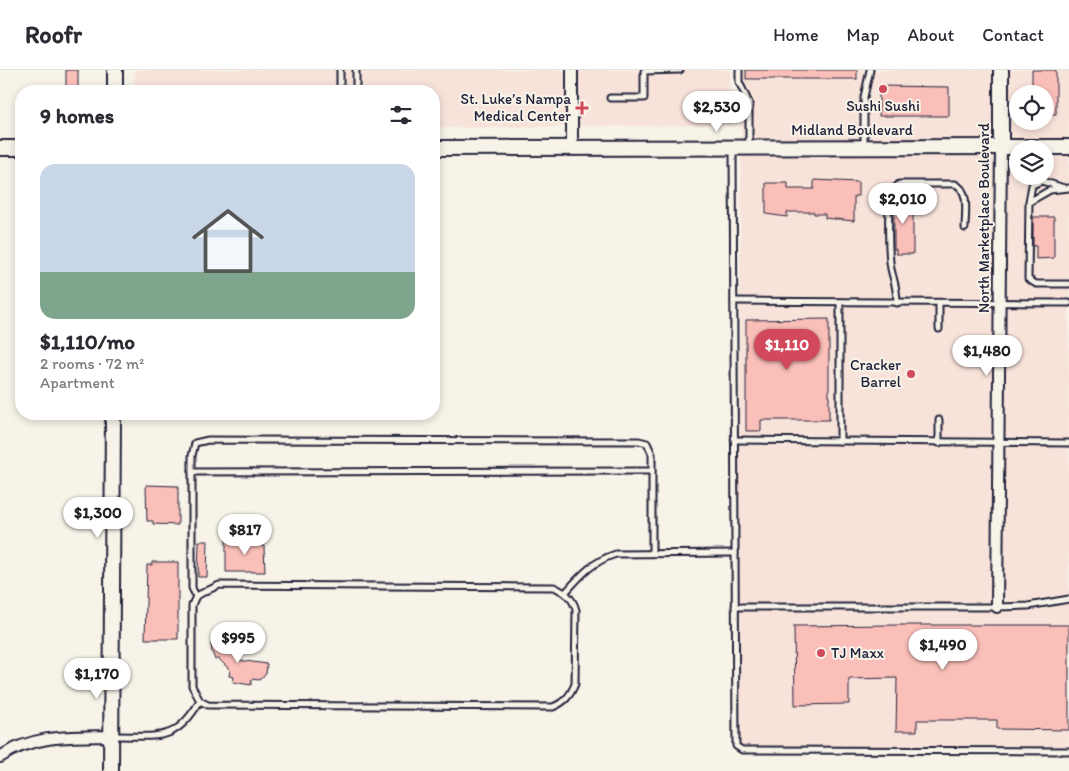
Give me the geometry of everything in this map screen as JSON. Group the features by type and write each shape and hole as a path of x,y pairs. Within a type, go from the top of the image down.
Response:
{"main road":[{"path":"115,70 115,85"},
{"name":"North Marketplace Boulevard","path":"1001,70 1001,147"},
{"name":"Midland Boulevard","path":"440,148 1069,147"},
{"path":"0,148 15,148"},
{"path":"111,771 114,420"}],"street":[{"path":"572,70 572,148"},
{"name":"North Marketplace Boulevard","path":"998,607 1001,147"},
{"path":"0,757 8,751 45,738 111,736"}],"lane":[{"path":"340,70 340,85"},
{"path":"356,70 356,85"},
{"path":"610,98 644,98 644,71 680,70"},
{"path":"739,70 739,82 749,103 749,147"},
{"path":"864,146 864,97 870,70"},
{"path":"733,148 736,746 742,750 1069,751"},
{"path":"1067,188 1042,181 1032,185 1029,202 1028,279 1036,284 1069,284"},
{"path":"897,303 897,286 891,270 889,195 896,186 955,184 961,187 965,192 965,228"},
{"path":"1029,202 1050,190 1067,188"},
{"path":"734,301 1069,304"},
{"path":"840,302 840,442"},
{"path":"939,303 939,329"},
{"path":"939,420 939,443"},
{"path":"196,596 192,588 192,456 195,443 208,440 639,441 647,444 652,454 652,553"},
{"path":"734,440 1069,443"},
{"path":"192,472 652,471"},
{"path":"565,593 587,568 602,558 616,554 735,553"},
{"path":"227,584 545,586 565,593 574,603 576,610 575,684 566,699 553,707 218,707 200,701 192,686 192,605 196,596 219,585 227,584"},
{"path":"735,607 998,607 1028,606 1069,599"},
{"path":"111,736 170,734 186,722 200,701"}],"shaded area":[{"name":"St. Luke’s Nampa Medical Center","path":"135,70 730,70 730,125 440,128 440,85 134,85"},
{"path":"742,70 1069,70 1069,751 736,746"}],"building":[{"path":"66,70 78,70 78,85 66,85"},
{"path":"746,70 857,70 857,79 746,79"},
{"path":"1032,70 1056,70 1056,114 1054,114 1054,85 1032,85"},
{"path":"879,86 949,87 949,116 879,116"},
{"path":"814,180 858,182 858,196 854,196 854,221 825,218 825,214 814,214 814,212 787,212 787,217 766,214 766,183 788,183 788,189 814,189"},
{"path":"902,192 902,198 913,198 913,254 896,254 896,249 894,249 894,196"},
{"path":"1033,217 1054,217 1054,258 1036,259 1036,246 1033,246"},
{"path":"829,319 829,420 761,420 761,431 746,431 746,320"},
{"path":"146,485 178,486 178,525 153,524 153,521 147,521"},
{"path":"226,539 261,541 261,546 264,546 265,572 226,572"},
{"path":"199,541 208,541 207,577 198,577"},
{"path":"152,562 178,562 178,639 145,639 147,565 152,565"},
{"path":"1069,625 1069,730 997,729 997,720 917,720 917,731 896,731 897,678 849,679 849,704 795,705 794,626"},
{"path":"224,639 227,652 236,643 245,653 238,660 267,664 266,674 259,680 252,679 251,685 233,682 234,677 229,676 230,670 218,658 215,660 212,652 211,644"}],"place":[{"name":"Sushi Sushi","path":"883,89"},
{"name":"St. Luke’s Nampa Medical Center","path":"582,108"},
{"name":"Cracker Barrel","path":"911,374"},
{"name":"TJ Maxx","path":"821,653"}]}
